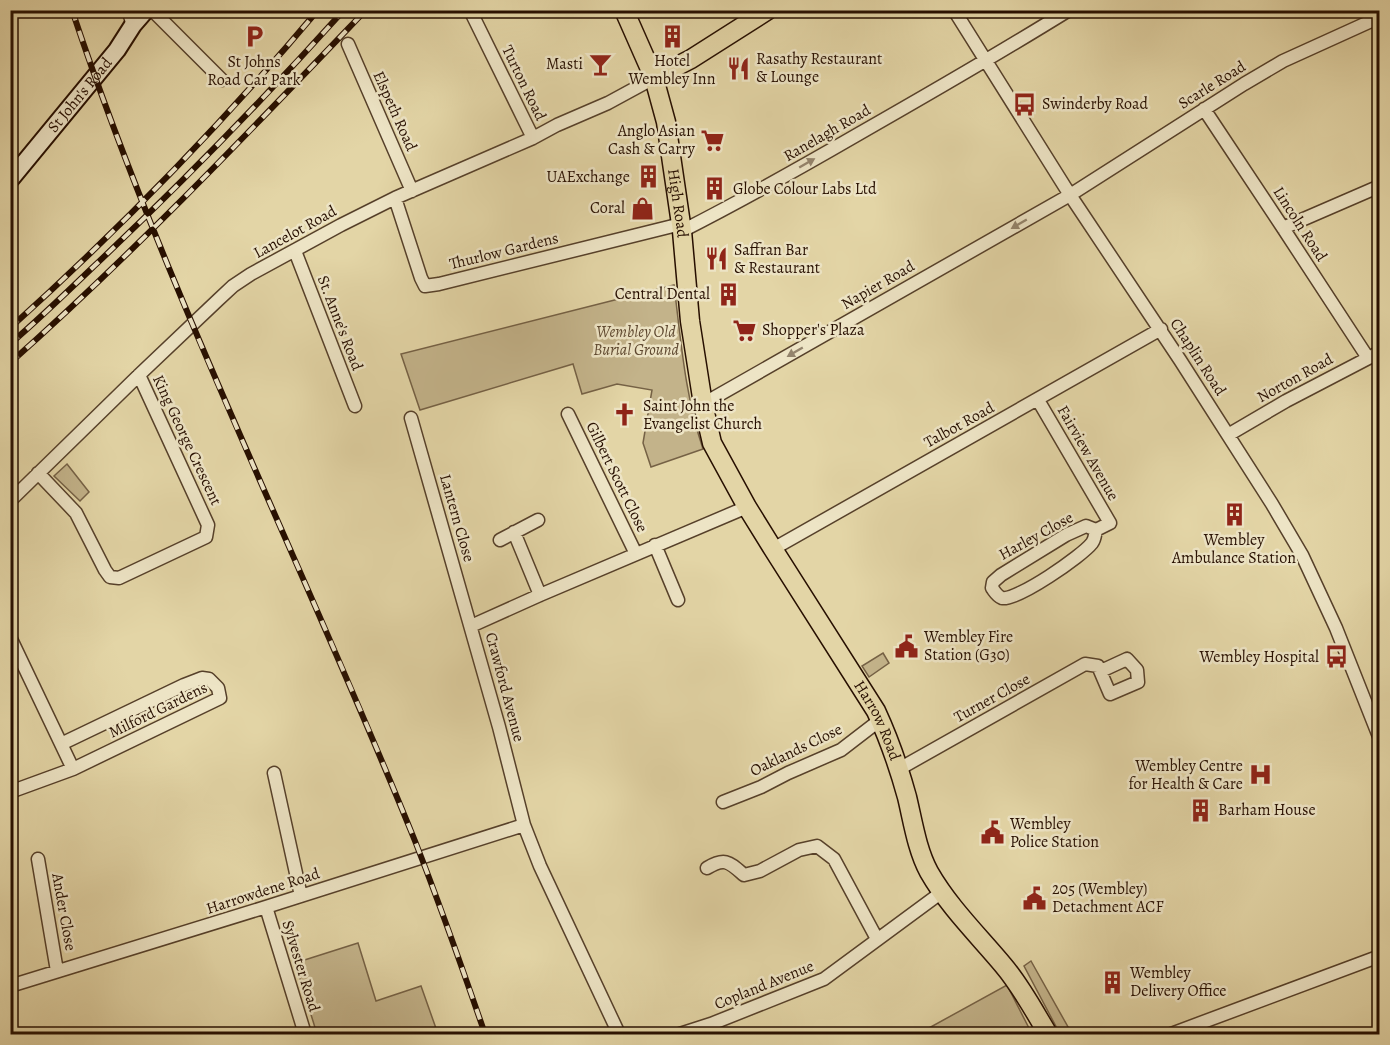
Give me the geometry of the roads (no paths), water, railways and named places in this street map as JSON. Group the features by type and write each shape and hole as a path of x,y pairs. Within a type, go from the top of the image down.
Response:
{"main road":[{"name":"High Road","path":"624,10 654,78 666,122 681,227 690,321 703,404"},
{"path":"654,78 691,59 768,10"},
{"name":"Harrow Road","path":"703,404 712,443 747,507 876,711 899,769 928,870 951,904 1005,967 1027,998 1048,1035"}],"street":[{"name":"St John's Road","path":"10,180 117,50 130,18 146,10"},
{"path":"152,10 222,80"},
{"name":"Turton Road","path":"470,10 533,138"},
{"name":"Chaplin Road","path":"954,10 1070,195 1161,329 1302,555 1336,628 1380,738"},
{"path":"986,62 1069,10"},
{"name":"Scarle Road","path":"1070,195 1203,109 1283,61 1380,17"},
{"name":"Elspeth Road","path":"348,44 412,191"},
{"name":"Ranelagh Road","path":"681,227 755,193 986,62"},
{"name":"Lancelot Road","path":"10,501 139,375 234,286 251,274 395,198 533,138 608,103 654,78"},
{"name":"Lincoln Road","path":"1203,109 1283,228 1374,355"},
{"path":"1283,228 1380,186"},
{"name":"Napier Road","path":"703,404 1070,195"},
{"name":"Thurlow Gardens","path":"395,198 425,286 681,227"},
{"name":"St. Anne's Road","path":"295,251 355,406"},
{"name":"Talbot Road","path":"773,549 1161,329"},
{"name":"Norton Road","path":"1228,435 1286,400 1374,355"},
{"name":"King George Crescent","path":"38,473 76,513 110,577 119,578 206,537 208,525 139,375"},
{"name":"Fairview Avenue","path":"1038,400 1110,523"},
{"name":"Gilbert Scott Close","path":"568,414 636,554"},
{"name":"Lantern Close","path":"411,418 471,627"},
{"name":"Crawford Avenue","path":"619,1035 544,875 524,825 471,627 540,595 747,507"},
{"path":"500,540 538,520"},
{"name":"Harley Close","path":"1096,530 1094,541 1076,558 1040,582 1016,595 1004,598 997,595 992,588 993,582 1001,575 1066,536 1086,526 1096,530 1110,523"},
{"path":"514,532 540,595"},
{"path":"656,545 678,600"},
{"path":"10,637 73,770"},
{"name":"Turner Close","path":"899,769 1085,664 1098,666 1101,671"},
{"name":"Milford Gardens","path":"10,792 73,770 220,698 218,688 209,678 202,678 61,744"},
{"name":"Oaklands Close","path":"723,802 842,750 880,720"},
{"path":"274,773 301,896"},
{"name":"Harrowdene Road","path":"10,986 524,825"},
{"path":"707,868 719,861 730,863 744,875 760,871 799,850 817,846 834,859 877,939"},
{"name":"Ander Close","path":"38,859 57,971"},
{"name":"Copland Avenue","path":"681,1035 824,979 942,892"},
{"name":"Sylvester Road","path":"266,907 305,1035"},
{"path":"1171,1035 1380,956"}],"railway":[{"path":"72,10 109,116 150,221 415,841 485,1034"},
{"path":"10,328 170,174 318,10"},
{"path":"10,344 124,238 252,110 344,10"},
{"path":"10,363 147,234 366,10"}],"place":[{"name":"Hotel Wembley Inn","path":"672,36"},
{"name":"St Johns Road Car Park","path":"254,37"},
{"name":"Masti","path":"601,64"},
{"name":"Rasathy Restaurant & Lounge","path":"738,68"},
{"name":"Swinderby Road","path":"1024,104"},
{"name":"Anglo Asian Cash & Carry","path":"713,140"},
{"name":"UAExchange","path":"648,177"},
{"name":"Globe Colour Labs Ltd","path":"715,189"},
{"name":"Coral","path":"643,208"},
{"name":"Saffran Bar & Restaurant","path":"716,259"},
{"name":"Central Dental","path":"728,294"},
{"name":"Shopper's Plaza","path":"744,330"},
{"name":"Saint John the Evangelist Church","path":"625,415"},
{"name":"Wembley Ambulance Station","path":"1234,515"},
{"name":"Wembley Fire Station (G30)","path":"906,646"},
{"name":"Wembley Hospital","path":"1337,657"},
{"name":"Wembley Centre for Health & Care","path":"1261,775"},
{"name":"Barham House","path":"1200,810"},
{"name":"Wembley Police Station","path":"992,833"},
{"name":"205 (Wembley) Detachment ACF","path":"1034,898"},
{"name":"Wembley Delivery Office","path":"1112,982"}],"park label":[{"name":"Wembley Old Burial Ground","path":"636,341"}]}
